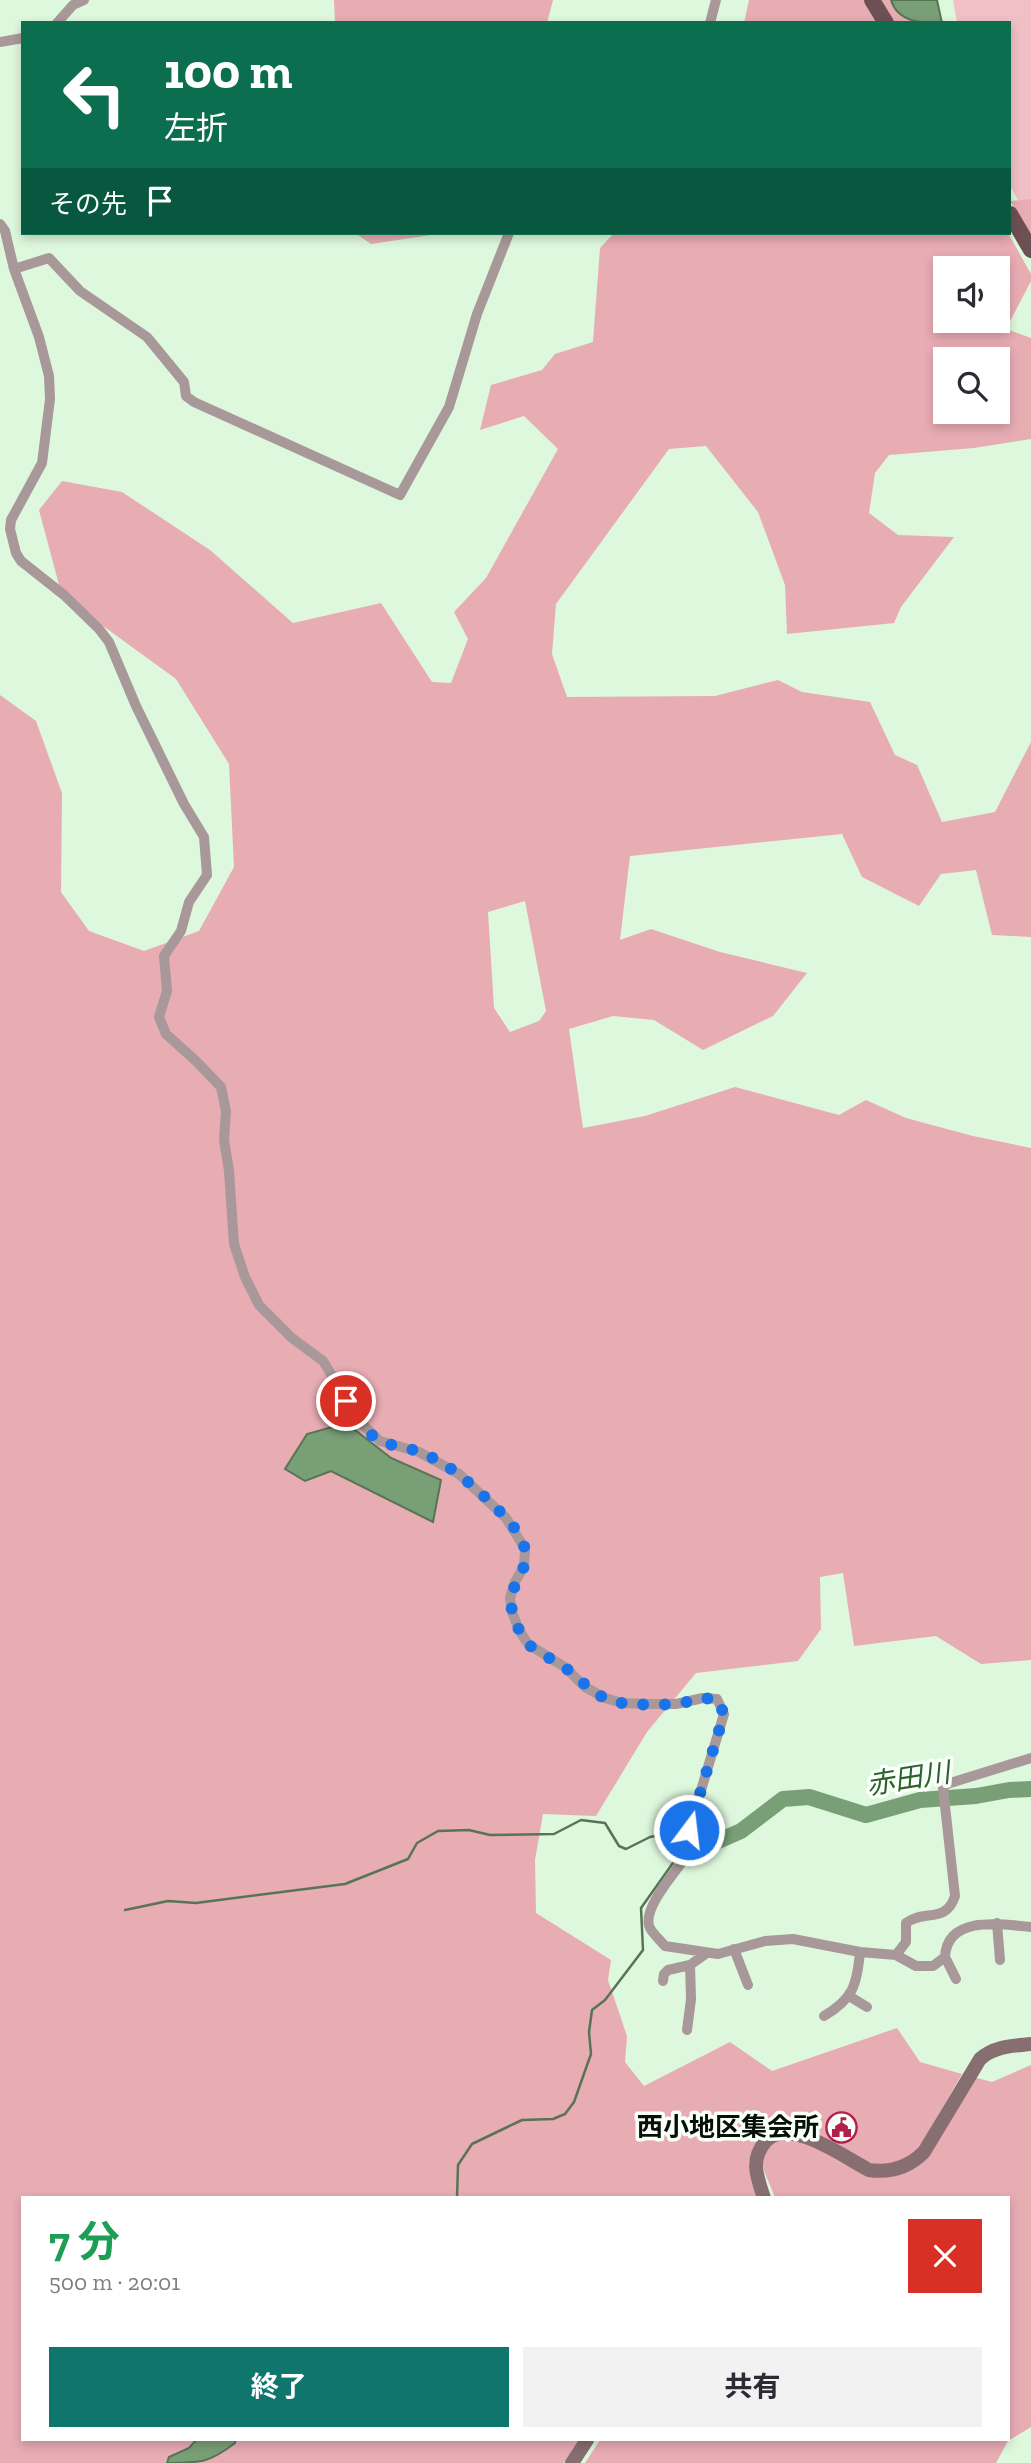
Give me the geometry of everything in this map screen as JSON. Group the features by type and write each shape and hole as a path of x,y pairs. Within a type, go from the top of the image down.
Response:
{"main road":[{"path":"872,0 885,21"},
{"path":"1011,216 1031,250"},
{"path":"763,2196 756,2172 757,2151 770,2136 788,2132 804,2135 869,2170 891,2170 900,2167 914,2162 924,2152 980,2059 988,2052 1006,2046 1031,2044"},
{"path":"572,2463 586,2441"}],"street":[{"path":"59,21 73,5 84,0"},
{"path":"711,21 716,0"},
{"path":"0,42 21,38"},
{"path":"0,224 5,231 14,269 44,353 50,399 42,463 11,520 12,541 21,561 64,596 109,642 142,718 184,804 204,837 207,875 189,902 181,932 164,956 167,991 159,1017 166,1034 197,1061 220,1087 226,1111 224,1140 234,1244 245,1277 259,1305 276,1324 323,1361 360,1422 380,1441 419,1452 459,1474 506,1518 525,1549 524,1566 510,1598 515,1621 528,1644 566,1668 585,1687 622,1703 676,1704 703,1698 717,1699 724,1714 689,1830 691,1850 655,1898 648,1914 649,1927 664,1946 718,1954 765,1941 793,1939 860,1952 896,1955 916,1966 933,1966 945,1957"},
{"path":"14,269 49,258 80,291 142,332 184,382 186,396 194,402 400,495 449,407 477,314 508,235"},
{"path":"896,1955 906,1942 906,1923 912,1919 946,1912 953,1904 955,1896 943,1788 947,1784 1031,1758"},
{"path":"997,1923 1000,1961"},
{"path":"956,1979 945,1957 949,1939 959,1931 997,1923 1031,1927"},
{"path":"734,1949 748,1985"},
{"path":"824,2016 840,2007 849,1996 857,1981 860,1952"},
{"path":"663,1981 668,1970 690,1965 707,1953"},
{"path":"687,2030 691,1999 690,1965"},
{"path":"849,1996 867,2007"}],"shaded area":[{"path":"334,0 553,0 548,21 335,21"},
{"path":"749,0 905,0 914,21 744,21"},
{"path":"891,0 937,0 942,21 916,21 894,8"},
{"path":"953,0 1031,0 1031,226 1011,187 1011,21 957,21"},
{"path":"1031,199 1031,235 1011,203"},
{"path":"358,235 431,235 371,244"},
{"path":"612,235 1009,235 1031,274 1031,281 1010,321 1010,256 933,256 933,333 1010,333 1010,330 1031,338 1031,439 974,448 889,455 875,473 869,513 898,535 954,537 901,607 894,623 787,634 785,585 758,512 706,446 669,449 556,604 552,654 567,697 715,696 778,680 802,692 870,702 895,755 917,765 942,822 995,812 1031,742 1031,937 992,935 976,870 941,874 919,906 862,877 842,834 630,856 620,940 651,929 720,952 807,973 773,1016 703,1050 654,1020 613,1016 569,1029 583,1128 645,1116 735,1087 839,1115 866,1100 906,1118 1031,1148 1031,1660 981,1664 936,1636 854,1646 843,1573 820,1577 821,1629 798,1661 696,1673 647,1732 596,1816 543,1814 535,1860 536,1913 611,1960 608,1980 627,2036 625,2062 644,2086 730,2042 772,2071 897,2028 920,2062 962,2074 919,2148 893,2163 881,2165 862,2159 802,2127 787,2125 773,2128 760,2138 751,2152 750,2174 756,2196 21,2196 21,2441 578,2441 564,2463 0,2463 0,695 36,721 62,793 61,892 89,931 144,951 199,931 234,867 229,764 176,679 62,596 39,510 62,481 122,492 210,550 293,623 381,603 432,682 451,683 468,639 454,612 486,578 558,449 524,416 480,430 491,385 542,370 555,354 593,342 600,248","holes":["525,901 546,1011 539,1021 510,1032 494,1008 488,912"]},
{"path":"346,1423 391,1458 441,1480 433,1522 331,1471 305,1481 285,1469 307,1434"},
{"path":"1031,2065 1031,2427 1010,2440 1010,2196 774,2196 763,2163 773,2140 803,2140 844,2163 901,2172 973,2077 992,2082"},
{"path":"195,2441 235,2441 218,2455 204,2460 167,2463 169,2457 189,2448"},
{"path":"599,2441 1008,2441 996,2463 585,2463"}],"waterway":[{"name":"赤田川","path":"685,1846 716,1842 741,1831 783,1799 809,1797 866,1815 920,1800 1031,1789"},
{"path":"125,1910 168,1901 196,1903 345,1884 408,1859 417,1843 438,1831 469,1830 490,1835 554,1834 581,1820 605,1823 619,1846 626,1849 650,1837 683,1830 685,1846 641,1908 643,1950 605,2000 592,2010 589,2032 591,2054 574,2102 565,2114 553,2119 522,2120 472,2144 458,2165 457,2196"}],"place":[{"name":"西小地区集会所","path":"842,2127"}],"route":[{"path":"346,1401 360,1422 380,1441 419,1452 459,1474 506,1518 525,1549 524,1566 510,1598 519,1630 528,1644 566,1668 585,1687 622,1703 676,1704 703,1698 717,1699 724,1714 689,1830"}]}
